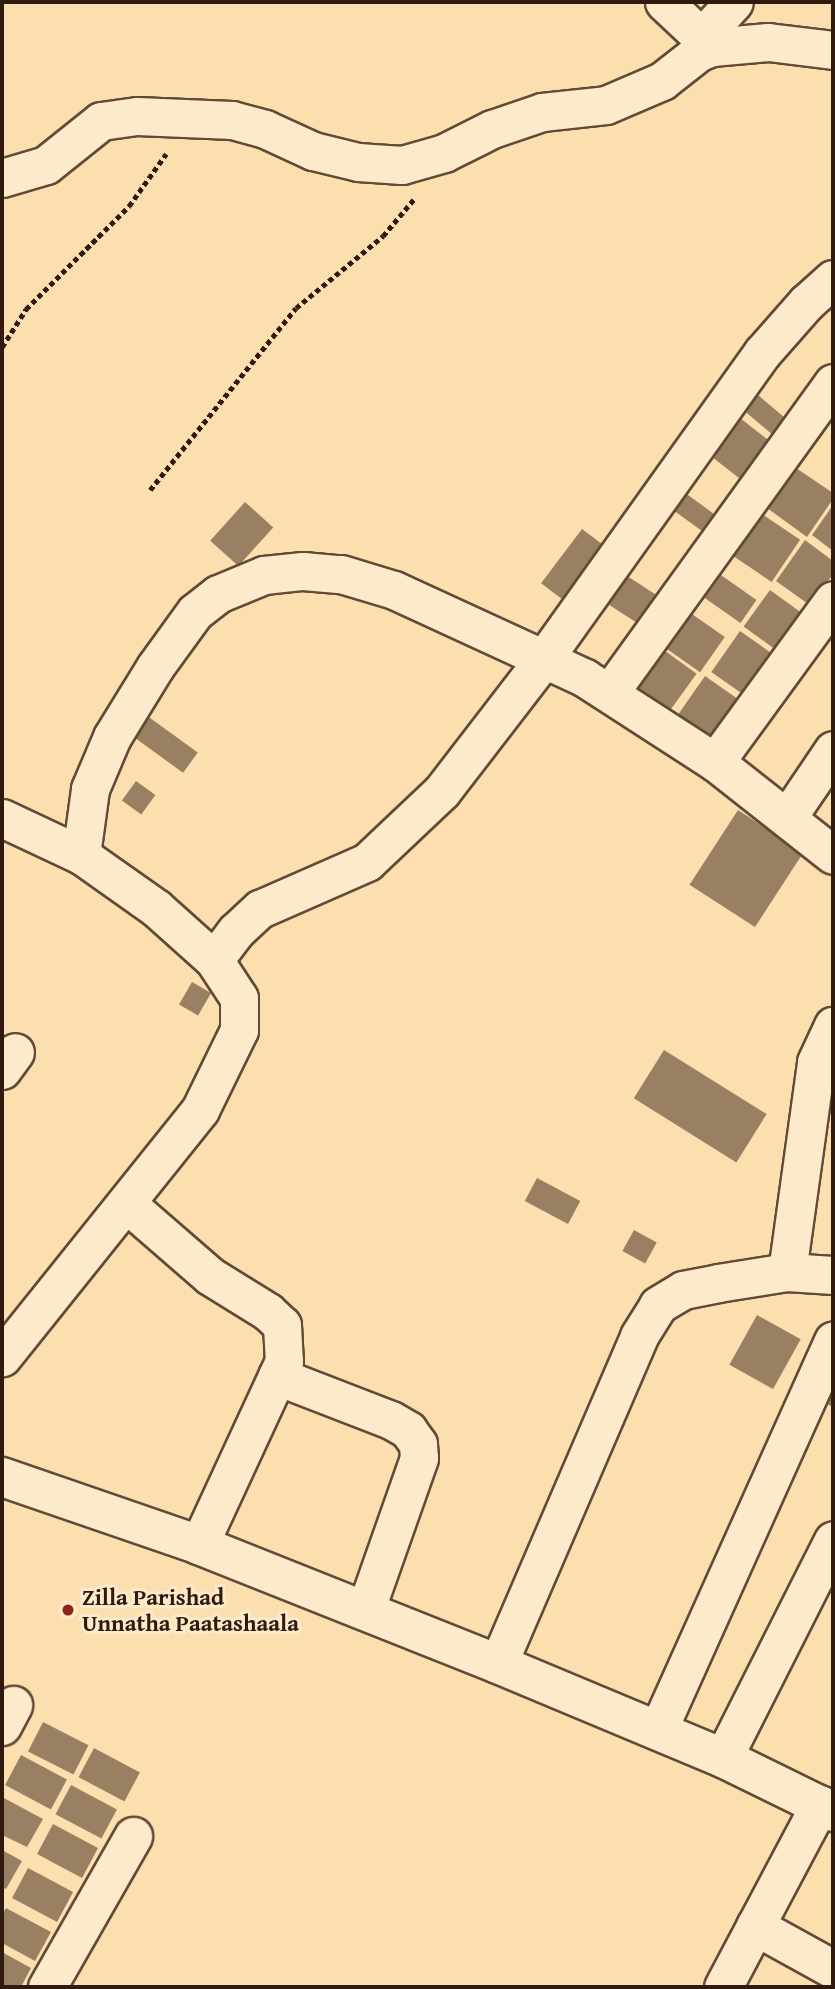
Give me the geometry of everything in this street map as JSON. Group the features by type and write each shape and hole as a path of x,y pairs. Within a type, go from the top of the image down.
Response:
{"street":[{"path":"664,2 707,42 768,42 833,50"},
{"path":"2,178 46,165 101,121 137,116 232,120 265,129 313,152 358,162 402,165 444,153 492,129 542,112 606,105 662,80 699,52 734,2"},
{"path":"214,960 236,931 260,909 368,862 442,791 543,660 762,353 806,303 833,279"},
{"path":"610,692 833,383"},
{"path":"81,855 90,789 112,737 155,667 195,612 218,594 264,575 303,571 354,578 394,590 610,692 715,762 833,855"},
{"path":"715,762 833,600"},
{"path":"786,818 833,751"},
{"path":"2,818 81,855 156,908 214,960 239,998 239,1030 200,1110 126,1203 6,1345"},
{"path":"787,1272 822,1097 816,1062 833,1026"},
{"path":"126,1203 211,1276 268,1312 282,1325 284,1362 199,1545"},
{"path":"498,1664 639,1336 658,1305 683,1290 787,1272 833,1275"},
{"path":"658,1730 833,1340"},
{"path":"277,1376 391,1420 408,1430 418,1444 419,1458 365,1611"},
{"path":"2,1477 199,1545 498,1664 723,1758 830,1809 755,1926 723,1987"},
{"path":"723,1758 833,1540"},
{"path":"47,1987 133,1836"},
{"path":"755,1926 833,1969"}],"path":[{"path":"2,347 26,309 129,206 192,117"},
{"path":"150,490 296,308 383,236 419,193 444,153"}],"building":[{"path":"752,390 790,422 777,438 739,406"},
{"path":"740,418 771,442 741,480 710,456"},
{"path":"796,468 833,493 833,499 807,537 767,508"},
{"path":"677,487 715,515 703,532 665,504"},
{"path":"245,502 273,527 238,566 210,541"},
{"path":"833,505 833,551 812,535"},
{"path":"762,514 800,540 772,582 733,556"},
{"path":"582,529 609,549 568,604 541,583"},
{"path":"805,540 833,561 833,574 811,606 776,581"},
{"path":"621,572 668,602 649,631 602,601"},
{"path":"718,573 757,600 740,623 702,596"},
{"path":"770,590 806,616 779,652 744,626"},
{"path":"692,614 725,637 700,672 667,649"},
{"path":"740,631 779,658 750,699 711,672"},
{"path":"661,648 697,674 667,714 632,688"},
{"path":"705,676 741,701 713,741 677,716"},
{"path":"146,715 198,753 183,773 131,735"},
{"path":"136,781 155,795 141,815 122,800"},
{"path":"738,810 803,852 755,927 690,885"},
{"path":"192,982 211,993 198,1016 179,1005"},
{"path":"664,1050 767,1114 736,1162 634,1098"},
{"path":"537,1178 580,1201 568,1224 525,1201"},
{"path":"634,1230 657,1243 645,1264 622,1251"},
{"path":"757,1315 801,1339 773,1389 729,1365"},
{"path":"833,1370 833,1407 819,1400"},
{"path":"43,1722 88,1745 73,1775 28,1751"},
{"path":"94,1748 140,1772 124,1802 79,1777"},
{"path":"21,1755 67,1779 51,1809 5,1785"},
{"path":"71,1785 117,1809 101,1839 56,1814"},
{"path":"2,1797 43,1819 27,1847 2,1835"},
{"path":"53,1824 98,1848 82,1878 37,1854"},
{"path":"2,1850 22,1861 6,1889 2,1887"},
{"path":"28,1868 73,1892 57,1922 12,1898"},
{"path":"6,1908 51,1932 35,1961 2,1943 2,1915"},
{"path":"2,1952 31,1968 21,1987 2,1987"}],"place":[{"name":"Zilla Parishad Unnatha Paatashaala","path":"68,1610"}]}
